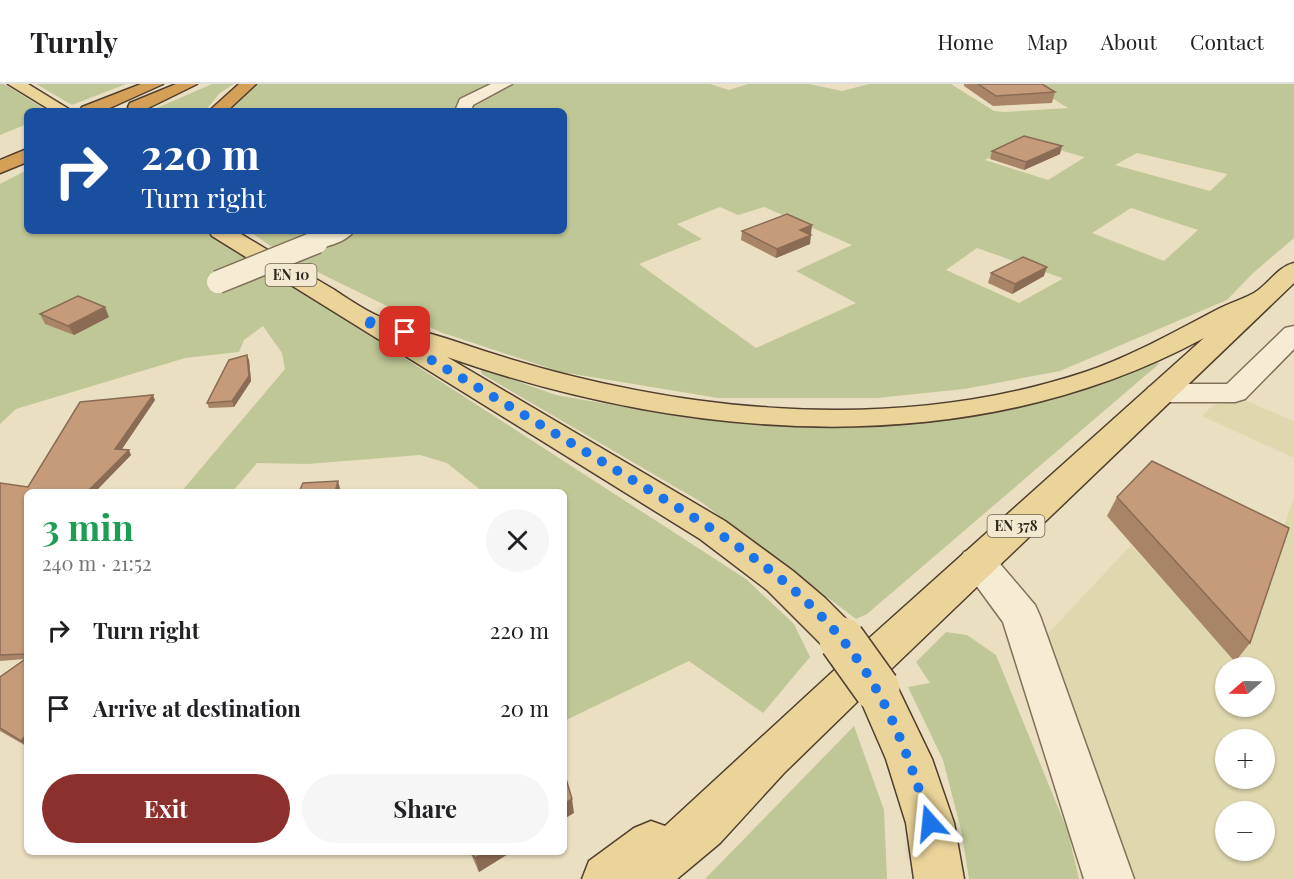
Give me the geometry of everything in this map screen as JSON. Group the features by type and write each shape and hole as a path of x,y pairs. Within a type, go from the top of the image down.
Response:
{"highway":[{"path":"95,108 155,84"},
{"path":"133,108 189,84"},
{"path":"220,108 248,84"},
{"path":"0,148 24,138"},
{"path":"0,167 24,156"}],"main road":[{"path":"16,84 59,108"},
{"name":"EN 10","path":"225,234 362,319 669,502 752,555 810,604 842,640 876,689 909,759 930,823 939,879"},
{"name":"EN 378","path":"639,879 703,826 768,758 1294,270"},
{"path":"362,319 535,376 607,394 709,410 824,417 928,412 1020,399 1053,391 1124,367 1166,348 1247,303 1266,297"},
{"name":"EN 378","path":"607,879 691,812 768,758"}],"street":[{"path":"464,108 466,102 504,84"},
{"path":"218,282 336,234"},
{"path":"1160,393 1234,393 1294,334"},
{"path":"977,562 1021,616 1109,879"}],"shaded area":[{"path":"1244,400 1294,421 1294,458 1202,416 1213,405"},
{"path":"1294,498 1294,879 1120,879 1043,639 1131,545 1231,657 1215,657 1215,717 1275,717 1275,657 1236,657"}],"green space":[{"path":"0,84 4,84 43,108 24,108 24,125 0,135"},
{"path":"36,84 126,84 72,105"},
{"path":"212,84 234,84 220,93 208,108 157,108"},
{"path":"258,84 710,84 729,90 748,84 809,84 842,91 869,84 951,84 994,111 1004,112 1068,108 1029,84 1294,84 1294,238 1252,274 1227,300 1060,371 964,389 877,398 718,398 561,372 440,332 295,261 345,234 567,234 567,108 229,108","holes":["1024,140 1085,157 1048,180 985,160","1137,153 1227,174 1227,175 1210,191 1115,165","720,207 738,215 764,207 852,245 796,271 856,303 756,348 639,264 702,239 677,224","1131,208 1198,230 1164,261 1092,233","977,248 1062,279 1019,303 946,270"]},
{"path":"24,172 24,234 208,234 307,295 746,579 794,624 810,657 763,713 689,661 567,720 567,489 479,489 447,463 420,455 308,464 257,463 235,489 184,489 285,369 282,353 263,326 244,340 239,352 185,358 16,409 0,424 0,184"},
{"path":"253,234 318,234 275,249"},
{"path":"1151,363 1160,363 867,614 856,619 701,502 482,374 480,368 556,395 624,407 710,420 819,424 982,411 1058,397"},
{"path":"946,632 967,635 996,655 1068,832 1079,879 969,879 961,830 943,760 908,687 930,683 916,662"},
{"path":"854,726 884,810 887,879 705,879"}],"building":[{"path":"978,84 1042,84 1055,92 996,96"},
{"path":"1024,136 1062,146 1026,162 992,151"},
{"path":"787,214 812,225 800,230 811,235 777,249 742,231"},
{"path":"1023,257 1047,267 1015,284 991,273"},
{"path":"78,296 105,307 68,326 40,314"},
{"path":"247,355 249,376 232,401 207,403 229,360"},
{"path":"153,395 115,449 129,450 90,489 24,489 24,654 0,655 0,483 28,487 80,402"},
{"path":"1152,461 1289,528 1250,643 1117,497"},
{"path":"338,481 336,489 300,489 303,483"},
{"path":"24,660 24,738 21,741 0,728 0,677"},
{"path":"567,782 572,799 567,802"}],"route":[{"path":"405,332 362,319 669,502 752,555 810,604 842,640 876,689 909,759 930,823"}]}
